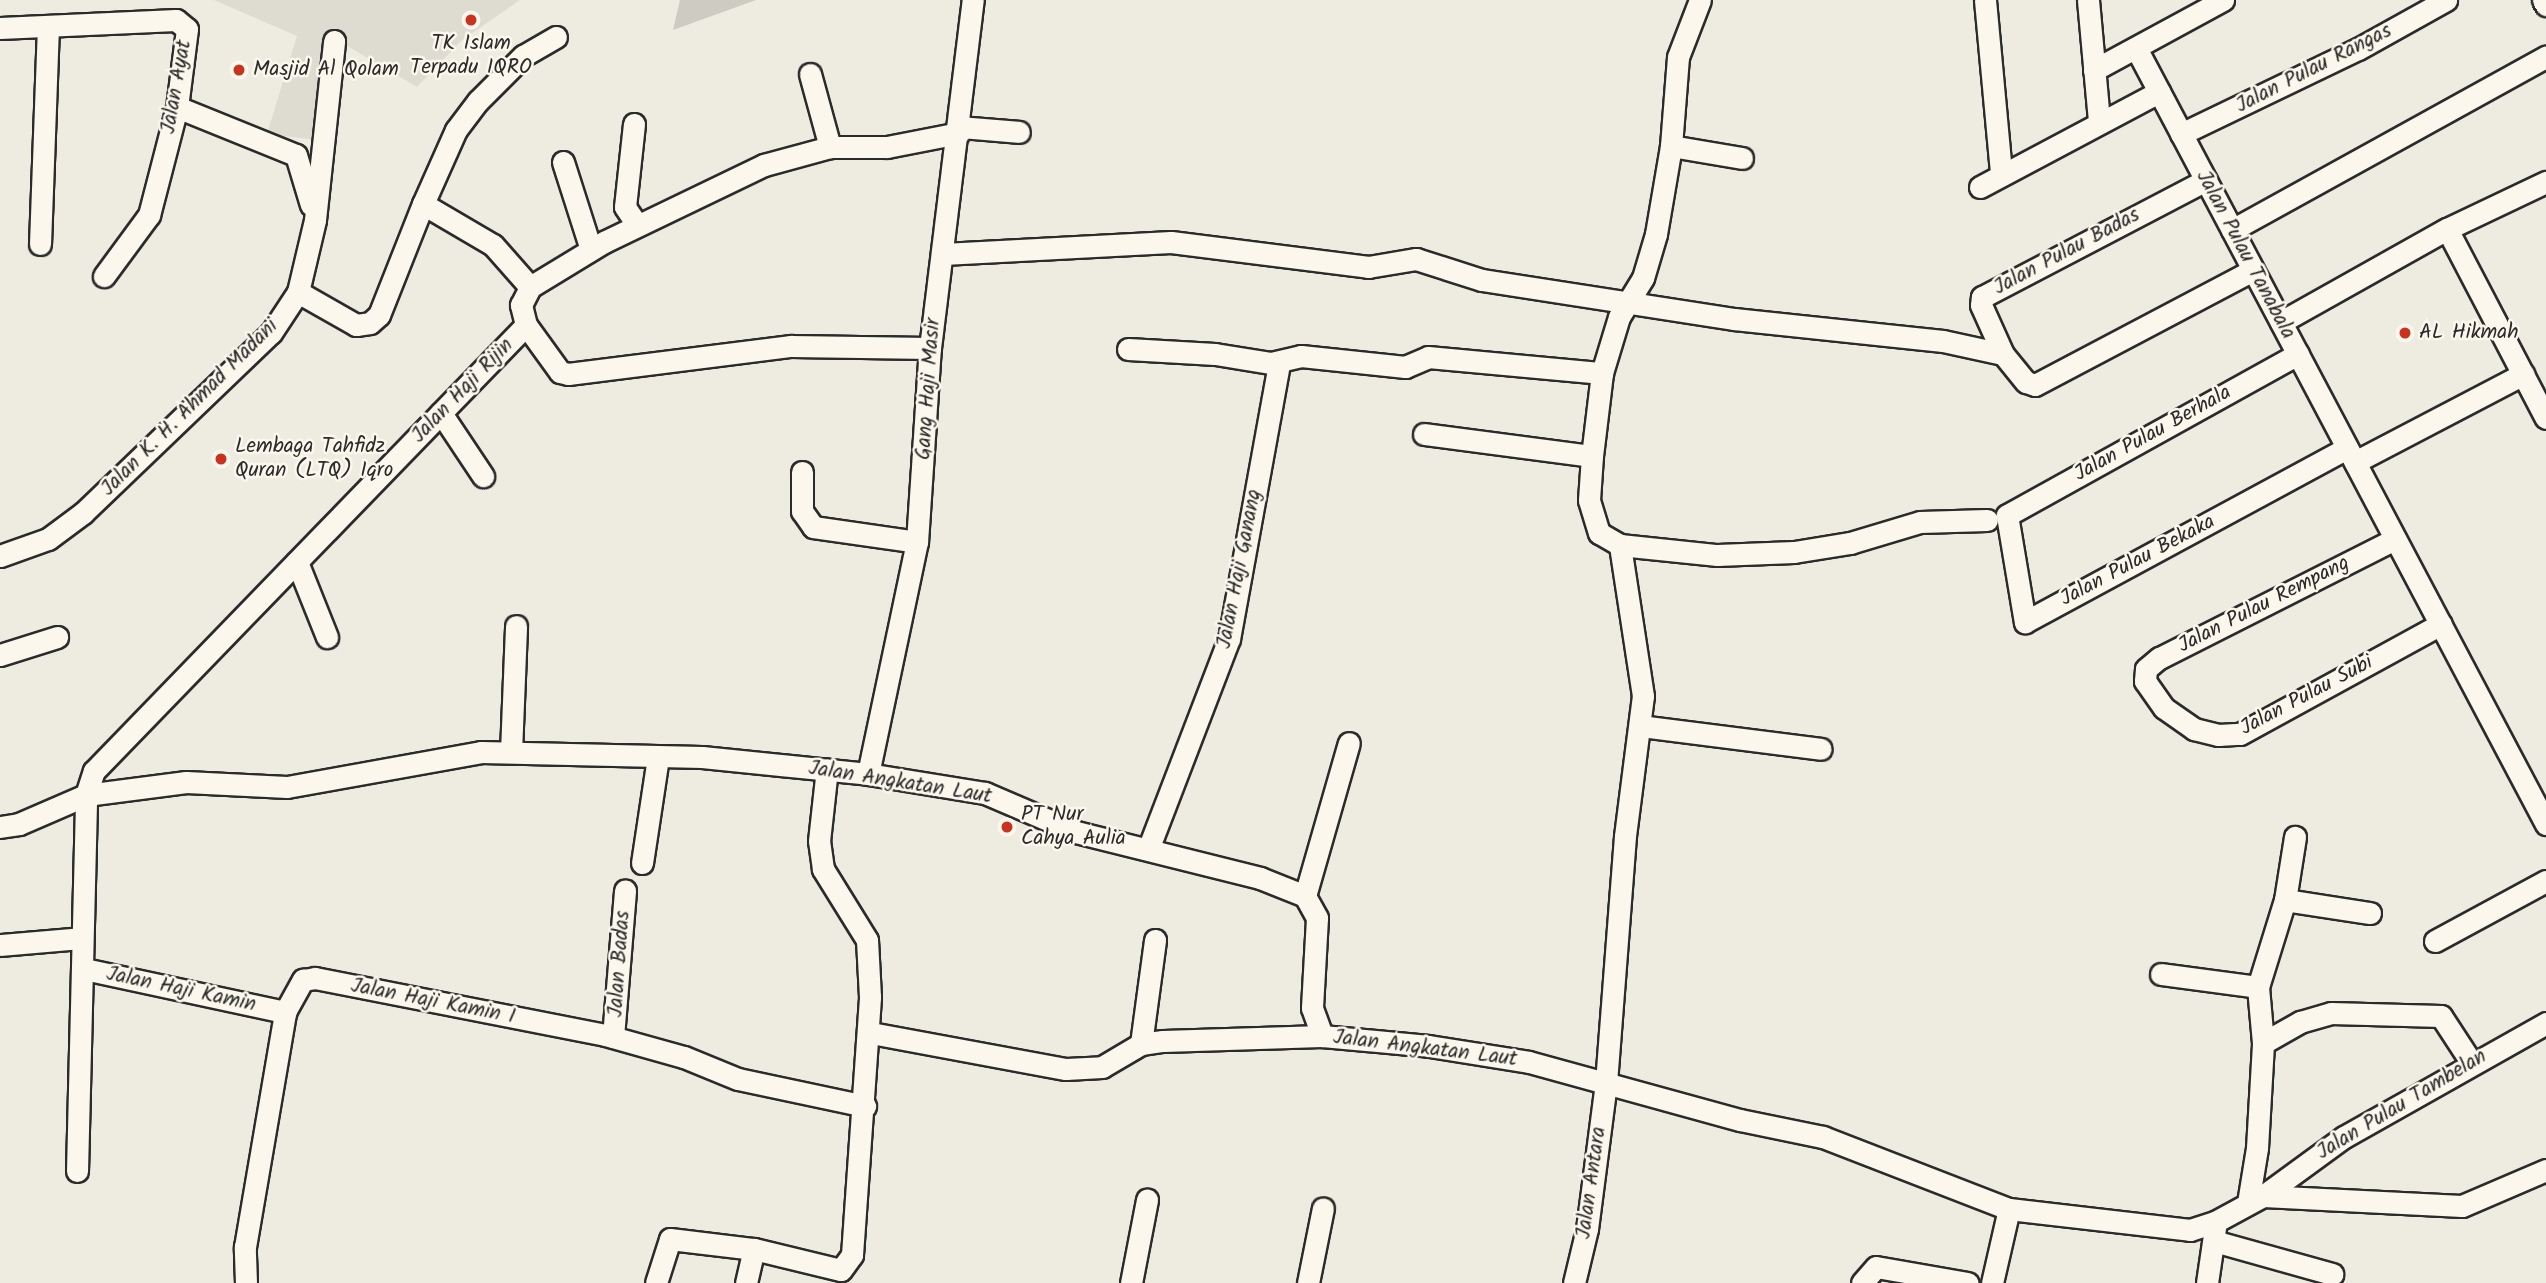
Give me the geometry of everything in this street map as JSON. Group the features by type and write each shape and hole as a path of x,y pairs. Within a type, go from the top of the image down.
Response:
{"street":[{"name":"Gang Haji Masir","path":"868,774 917,542 930,348 960,130 973,0"},
{"path":"1700,0 1678,57 1671,146 1656,234 1643,278 1619,317 1602,373 1588,500 1599,533 1620,545 1717,555 1794,552 1850,543 1920,522 1997,517"},
{"path":"1985,0 2001,174"},
{"path":"2088,0 2099,121"},
{"path":"2094,70 2136,48 2188,9 2223,0"},
{"name":"Jalan Pulau Rangas","path":"2181,134 2358,49 2446,0"},
{"path":"2543,0 2546,5"},
{"name":"Jalan Ayat","path":"0,28 183,23 187,29 177,107 149,215 104,276"},
{"path":"40,244 48,26"},
{"path":"298,292 356,325 370,323 379,315 456,130 478,100 523,56 556,37"},
{"name":"Jalan K. H. Ahmad Madani","path":"0,556 48,539 83,513 271,333 298,292 315,220 334,41"},
{"name":"Jalan Pulau Tanabala","path":"2136,48 2546,824"},
{"path":"2232,230 2546,57"},
{"path":"810,74 830,147"},
{"path":"1980,187 2099,121 2159,92"},
{"path":"177,107 296,155 315,220"},
{"path":"634,124 625,207 638,225"},
{"path":"423,204 493,245 530,287 638,225 764,165 830,147 887,147 960,130 1019,132"},
{"path":"1671,146 1742,158"},
{"path":"563,162 591,250"},
{"name":"Jalan Pulau Badas","path":"2206,180 1982,297 1981,305 2003,354 2026,382 2035,385 2253,270"},
{"path":"2281,322 2447,229 2546,182"},
{"path":"2447,229 2546,418"},
{"path":"943,254 1171,242 1368,267 1416,259 1482,280 1734,319 1943,341 2003,354"},
{"name":"Jalan Haji Rijin","path":"86,795 94,771 526,325 521,305 530,287"},
{"path":"526,325 560,372 568,374 791,346 930,348"},
{"path":"1128,349 1279,363 1301,356 1405,367 1428,357 1602,373"},
{"name":"Jalan Pulau Berhala","path":"1997,517 2298,354"},
{"name":"Jalan Haji Ganang","path":"1149,848 1229,639 1279,363"},
{"path":"2351,455 2523,374"},
{"path":"441,413 483,476"},
{"path":"1424,434 1592,456"},
{"name":"Jalan Pulau Bekaka","path":"1997,517 2025,622 2351,455"},
{"path":"802,472 802,511 813,527 917,542"},
{"name":"Jalan Pulau Rempang","path":"2145,681 2146,669 2159,658 2395,539"},
{"name":"Jalan Antara","path":"1574,1283 1587,1229 1606,1083 1625,836 1640,726 1641,660 1620,545"},
{"path":"297,562 327,637"},
{"name":"Jalan Pulau Subi","path":"2145,681 2164,708 2194,729 2218,735 2240,734 2441,624"},
{"path":"511,751 516,626"},
{"path":"0,655 57,637"},
{"path":"1640,726 1821,749"},
{"path":"1305,896 1349,743"},
{"name":"Jalan Angkatan Laut","path":"0,827 19,824 86,795 186,782 287,787 441,756 511,751 658,757 827,769 985,793 1048,823 1149,848 1305,896 1317,918 1312,1008 1322,1036 1516,1060 1823,1137 2009,1209 2140,1227 2214,1232 2255,1199"},
{"path":"642,863 658,757"},
{"path":"656,1283 670,1239 754,1249 825,1268 841,1270 848,1264 871,1034 867,940 823,869 819,841 827,769"},
{"name":"Jalan Haji Kamin","path":"86,795 82,938 84,969 285,1012"},
{"path":"2295,837 2286,900 2258,987 2263,1043 2255,1199 2462,1206 2546,1170"},
{"path":"2435,941 2546,881"},
{"name":"Jalan Badas","path":"613,1037 625,890"},
{"path":"2286,900 2370,913"},
{"path":"0,945 82,938"},
{"path":"1141,1045 1155,940"},
{"path":"77,1171 84,969"},
{"path":"2161,974 2258,987"},
{"name":"Jalan Haji Kamin I","path":"246,1283 245,1247 285,1012 297,986 315,978 613,1037 738,1079 865,1106"},
{"path":"2263,1043 2301,1023 2331,1013 2441,1016 2471,1062"},
{"name":"Jalan Pulau Tambelan","path":"2255,1199 2344,1136 2471,1062 2546,1023"},
{"path":"871,1034 1066,1069 1102,1068 1141,1045 1322,1036"},
{"path":"1131,1283 1147,1200"},
{"path":"1308,1283 1323,1208"},
{"path":"1992,1283 2009,1209"},
{"path":"2207,1283 2214,1232 2332,1275"},
{"path":"746,1283 754,1249"},
{"path":"1862,1283 1877,1267 1968,1283"}],"shaded area":[{"path":"214,0 520,0 462,40 417,87 344,44 317,140 267,134 297,36"},
{"path":"680,0 756,0 673,30"}],"place":[{"name":"TK Islam Terpadu IQRO","path":"471,20"},
{"name":"Masjid Al Qolam","path":"239,70"},
{"name":"AL Hikmah","path":"2405,333"},
{"name":"Lembaga Tahfidz Quran (LTQ) Iqro","path":"221,459"},
{"name":"PT Nur Cahya Aulia","path":"1007,827"}]}
